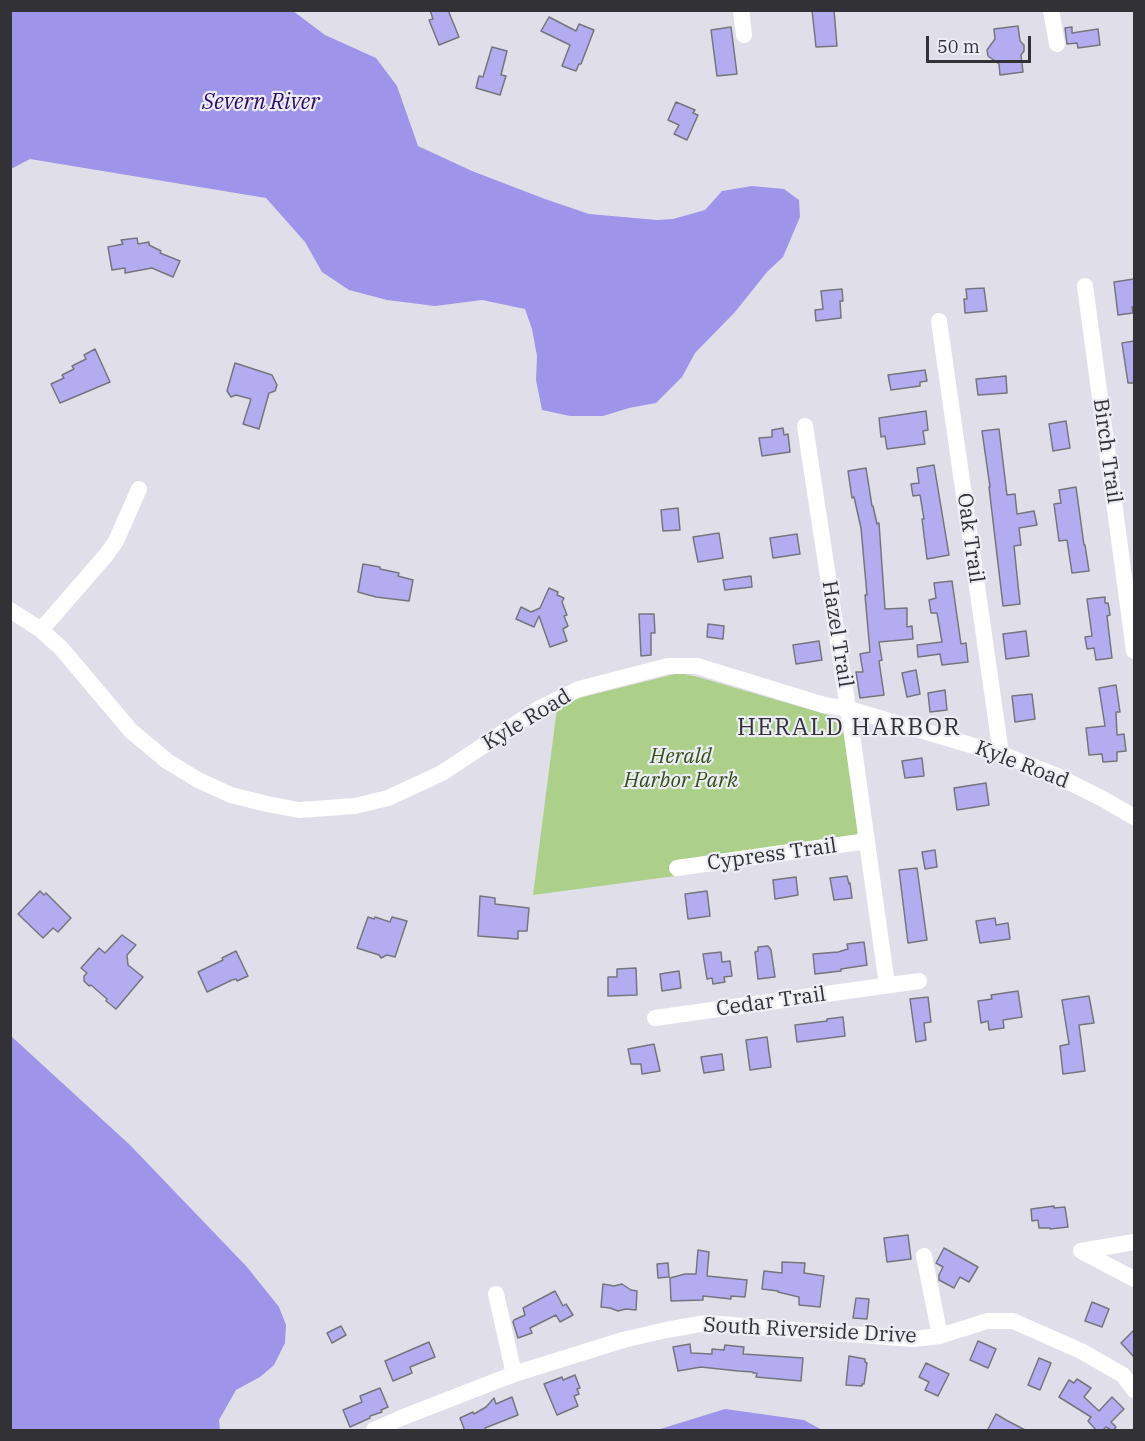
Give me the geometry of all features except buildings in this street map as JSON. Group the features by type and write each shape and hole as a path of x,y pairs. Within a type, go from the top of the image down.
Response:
{"street":[{"path":"741,10 744,35"},
{"path":"1051,10 1057,44"},
{"name":"Birch Trail","path":"1085,286 1134,651"},
{"name":"Oak Trail","path":"939,321 1001,754"},
{"name":"Hazel Trail","path":"805,426 849,710 887,986"},
{"path":"41,630 107,554 116,541 139,489"},
{"name":"Kyle Road","path":"10,610 41,630 61,648 131,731 167,761 198,780 231,795 299,810 355,806 388,798 442,773 540,708 579,689 668,666 697,666 824,705 849,710 1001,754 1057,776 1134,817"},
{"name":"Cypress Trail","path":"677,868 867,842"},
{"name":"Cedar Trail","path":"655,1018 919,981"},
{"path":"1134,1242 1081,1251 1134,1279"},
{"path":"924,1256 940,1336"},
{"path":"496,1294 514,1374"},
{"name":"South Riverside Drive","path":"374,1431 401,1418 514,1374 623,1340 706,1323 914,1339 940,1336 987,1321 1013,1322 1089,1356 1123,1375 1134,1390"}],"green space":[{"name":"Herald Harbor Park","path":"679,673 842,719 860,837 673,863 675,876 533,895 557,708 571,700"}],"water":[{"name":"Severn River","path":"11,10 293,11 325,35 376,58 397,86 418,146 472,171 589,214 657,220 673,219 705,210 722,191 752,186 784,189 799,200 800,217 783,257 695,353 682,377 656,403 603,416 570,416 542,410 536,380 537,356 532,329 525,309 482,300 435,306 387,300 349,290 322,272 305,242 266,198 30,159 11,169"},
{"path":"11,1036 130,1145 247,1267 279,1307 286,1325 285,1343 274,1365 260,1377 236,1390 219,1420 220,1430 11,1430"},
{"path":"725,1409 804,1420 822,1430 657,1430"}],"district":[{"name":"HERALD HARBOR","path":"849,728"}]}
